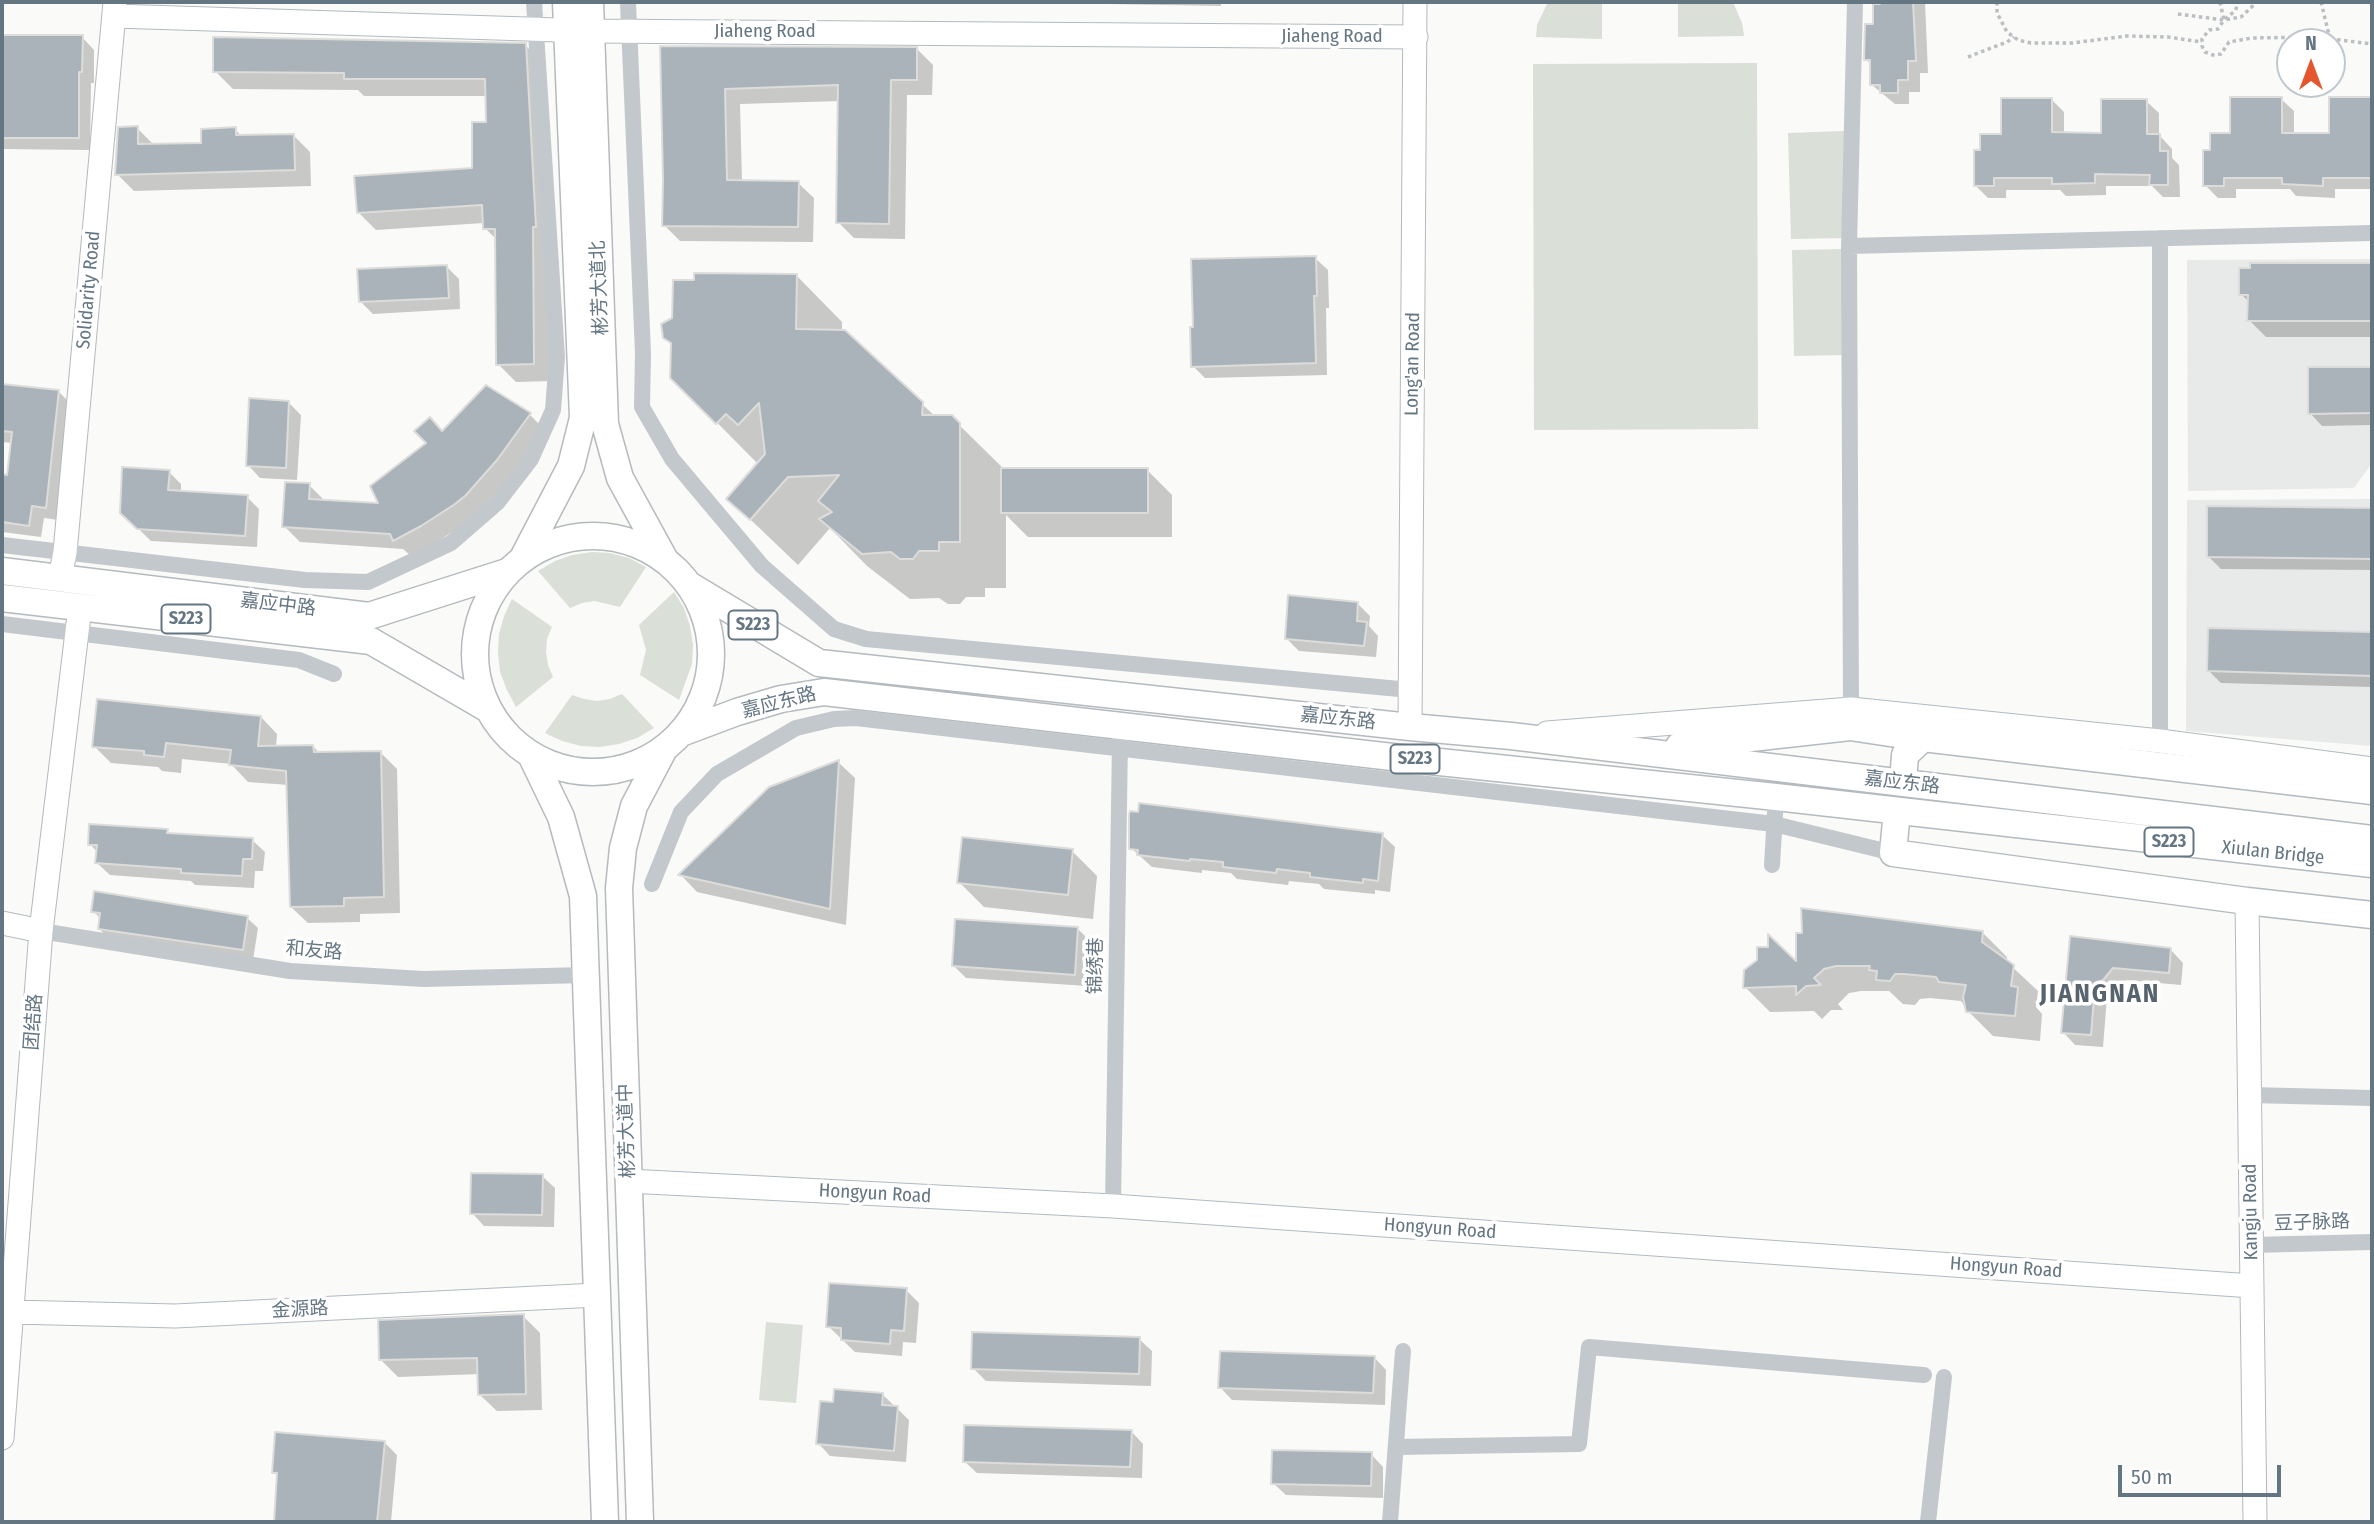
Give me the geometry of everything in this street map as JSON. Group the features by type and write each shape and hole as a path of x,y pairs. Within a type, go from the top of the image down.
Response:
{"main road":[{"name":"彬芳大道北","path":"566,2 579,31 605,424 620,478 665,561"},
{"name":"彬芳大道北","path":"515,565 571,466 583,418 579,31 590,2"},
{"name":"S223","path":"515,565 542,547 562,540 595,537 627,541 647,549 665,561 689,584"},
{"name":"嘉应中路","path":"2,571 369,616 515,565"},
{"path":"488,709 475,670 475,638 484,608 494,589 515,565"},
{"path":"673,741 695,713 705,692 710,668 711,644 707,621 689,584"},
{"name":"嘉应东路","path":"689,584 819,663 1511,736 2008,796"},
{"name":"嘉应中路","path":"2,598 371,641 488,709"},
{"name":"嘉应东路","path":"673,741 737,712 781,699 824,692 1120,737 1401,758 2006,824"},
{"name":"S223","path":"488,709 499,727 531,755 573,771 620,769 643,761 673,741"},
{"path":"1633,751 1850,726 1923,738 2372,791"},
{"path":"1903,783 1905,755 1923,738"},
{"name":"彬芳大道中","path":"640,1522 619,887 623,848 634,806 673,741"},
{"name":"彬芳大道中","path":"531,755 561,817 583,896 605,1522"},
{"name":"Xiulan Bridge","path":"2008,796 2332,847 2372,864"},
{"path":"1897,811 1893,853 2247,901 2372,915"},
{"name":"Xiulan Bridge","path":"2006,824 2332,847 2372,839"}],"street":[{"path":"2,545 305,580 368,582 451,543 496,503 531,459 553,410 557,357 534,2"},
{"path":"628,2 643,353 642,407 672,458 762,566 834,629 866,639 1410,690"},
{"name":"Long'an Road","path":"1410,727 1415,2"},
{"path":"1851,709 1849,246 1855,2"},
{"name":"Jiaheng Road","path":"115,9 579,31 1416,37"},
{"name":"Solidarity Road","path":"60,578 65,552 115,9"},
{"path":"1849,246 2372,233"},
{"path":"2160,238 2160,741"},
{"name":"团结路","path":"2,1438 7,1312 41,932 80,607"},
{"path":"2,624 299,660 334,674"},
{"path":"1511,736 1851,709 2160,741 2372,769"},
{"path":"652,884 681,812 717,774 796,728 834,719 856,718 1120,737 1774,824 1893,853"},
{"name":"锦绣巷","path":"1113,1206 1120,737"},
{"path":"1772,865 1776,797"},
{"name":"Kangju Road","path":"2247,901 2255,1522"},
{"path":"2,923 41,932"},
{"name":"和友路","path":"41,932 290,971 423,979 586,975"},
{"path":"2250,1095 2372,1098"},
{"name":"Hongyun Road","path":"628,1181 1113,1206 2252,1286"},
{"name":"豆子脉路","path":"2252,1245 2372,1242"},
{"name":"金源路","path":"7,1312 175,1316 597,1295"},
{"path":"1396,1447 1579,1444 1589,1347 1924,1375"},
{"path":"1390,1522 1403,1351"},
{"path":"1928,1522 1944,1377"}],"path":[{"path":"1997,2 1997,13 2007,32 2031,43 2072,43 2127,36 2168,37 2202,42"},
{"path":"2220,2 2224,20"},
{"path":"2239,2 2235,11 2218,29 2209,30 2204,35 2202,42 2205,52 2221,54 2229,42 2276,38"},
{"path":"2178,14 2224,20 2241,17 2257,2"},
{"path":"2322,2 2328,28"},
{"path":"1968,57 2014,37"},
{"path":"2346,40 2372,44"}],"shaded area":[{"path":"1548,2 1602,2 1602,39 1536,37 1537,25"},
{"path":"1678,2 1733,2 1744,36 1678,37"},
{"path":"1757,63 1758,429 1534,430 1533,64"},
{"path":"1844,131 1846,238 1791,239 1788,133"},
{"path":"1847,249 1849,355 1794,356 1792,250"},
{"path":"2372,259 2372,463 2354,488 2188,491 2187,260"},
{"path":"2372,499 2372,746 2186,731 2187,500"},
{"path":"592,552 629,558 646,567 620,607 595,601 570,608 538,571 572,555"},
{"path":"674,592 684,608 693,645 692,664 679,700 640,675 646,650 639,625"},
{"path":"512,599 552,627 546,652 553,677 516,707 500,672 498,653 499,634"},
{"path":"622,694 654,728 637,738 600,747 581,746 545,733 572,695 597,701"},
{"path":"766,1322 803,1325 796,1403 759,1400"}],"building":[{"path":"1913,2 1916,61 1908,61 1908,80 1898,80 1898,93 1880,93 1880,85 1870,85 1870,60 1864,60 1865,24 1873,24 1873,4"},
{"path":"2,35 83,35 82,72 79,72 79,138 2,138"},
{"path":"213,37 526,43 536,227 533,227 534,364 496,365 495,229 483,229 482,205 357,213 354,176 472,168 472,122 486,122 485,79 344,79 344,73 213,72"},
{"path":"660,46 917,47 917,80 891,80 889,224 836,223 838,85 725,89 727,180 799,181 798,227 662,226"},
{"path":"2230,97 2282,98 2282,133 2329,133 2329,98 2372,97 2372,178 2323,178 2323,186 2282,184 2282,178 2224,178 2224,186 2203,186 2203,150 2210,150 2210,133 2230,133"},
{"path":"2001,98 2052,98 2052,132 2101,133 2101,99 2147,99 2147,134 2160,134 2160,151 2168,151 2168,185 2149,185 2150,175 2095,174 2095,183 2052,184 2052,178 1994,178 1994,186 1974,186 1974,150 1980,150 1980,134 2001,134"},
{"path":"138,126 138,144 201,143 201,129 236,127 236,135 294,134 295,170 115,175 118,127"},
{"path":"1316,256 1316,363 1191,367 1191,259"},
{"path":"2250,263 2372,263 2372,321 2247,321 2248,295 2239,295 2239,268 2250,268"},
{"path":"447,265 449,298 359,302 357,269"},
{"path":"694,273 797,274 796,329 845,330 923,402 922,415 952,415 960,423 960,542 939,542 939,551 919,551 913,559 900,559 891,552 862,554 819,519 832,512 818,501 839,475 788,477 750,520 726,499 765,454 759,403 738,425 726,414 716,424 670,378 671,343 663,338 661,324 672,318 673,280 694,280"},
{"path":"2308,367 2372,367 2372,413 2308,414"},
{"path":"2,384 59,390 46,508 32,506 29,526 2,522 2,474 7,475 12,432 2,431"},
{"path":"486,385 531,413 497,460 455,504 393,541 390,534 282,527 285,482 310,483 309,499 378,503 370,486 426,443 414,431 430,417 442,431"},
{"path":"249,398 289,401 286,468 246,466"},
{"path":"122,467 170,470 168,490 248,495 245,536 137,529 120,513"},
{"path":"1001,468 1148,468 1148,513 1001,513"},
{"path":"2207,506 2372,508 2372,559 2207,557"},
{"path":"1288,595 1358,602 1357,621 1367,622 1364,646 1285,639"},
{"path":"2208,628 2372,632 2372,676 2207,671"},
{"path":"97,699 261,716 258,746 313,745 314,752 381,751 384,897 344,898 344,906 290,907 286,771 229,765 231,750 166,743 164,757 144,755 144,751 92,747"},
{"path":"839,760 830,909 678,875 769,787"},
{"path":"1139,803 1383,833 1378,881 1363,879 1363,883 1310,877 1310,873 1277,869 1276,873 1223,867 1223,862 1137,855 1138,850 1129,849 1129,814 1130,811 1138,812"},
{"path":"89,824 168,829 167,833 253,838 252,859 243,859 242,876 181,873 181,869 95,863 97,845 88,845"},
{"path":"962,837 1073,849 1068,895 957,883"},
{"path":"94,891 248,916 243,950 98,929 100,913 91,912"},
{"path":"1801,908 1983,931 1982,942 2014,965 2011,986 2018,987 2015,1016 1966,1012 1963,997 1966,985 1939,982 1936,977 1904,974 1895,974 1890,981 1876,980 1877,971 1869,970 1870,966 1836,966 1824,969 1814,978 1821,985 1806,986 1796,995 1796,986 1743,988 1744,970 1757,960 1757,947 1768,947 1768,934 1796,961 1796,933 1802,933"},
{"path":"955,919 1078,927 1075,975 952,966"},
{"path":"2070,936 2171,948 2169,973 2113,968 2095,985 2091,1035 2061,1033"},
{"path":"471,1173 543,1174 542,1215 470,1214"},
{"path":"829,1283 907,1288 904,1331 891,1330 890,1344 841,1340 841,1328 826,1327"},
{"path":"524,1314 526,1394 478,1395 477,1358 379,1360 378,1320"},
{"path":"972,1332 1140,1337 1139,1374 971,1369"},
{"path":"1220,1351 1375,1356 1373,1393 1218,1388"},
{"path":"834,1389 883,1393 882,1405 898,1406 894,1451 816,1444 820,1401 833,1402"},
{"path":"964,1425 1132,1430 1130,1467 963,1462"},
{"path":"275,1432 385,1441 377,1522 274,1522 277,1473 272,1473"},
{"path":"1272,1450 1372,1452 1371,1486 1271,1484"}],"district":[{"name":"JIANGNAN","path":"2100,995"}]}
